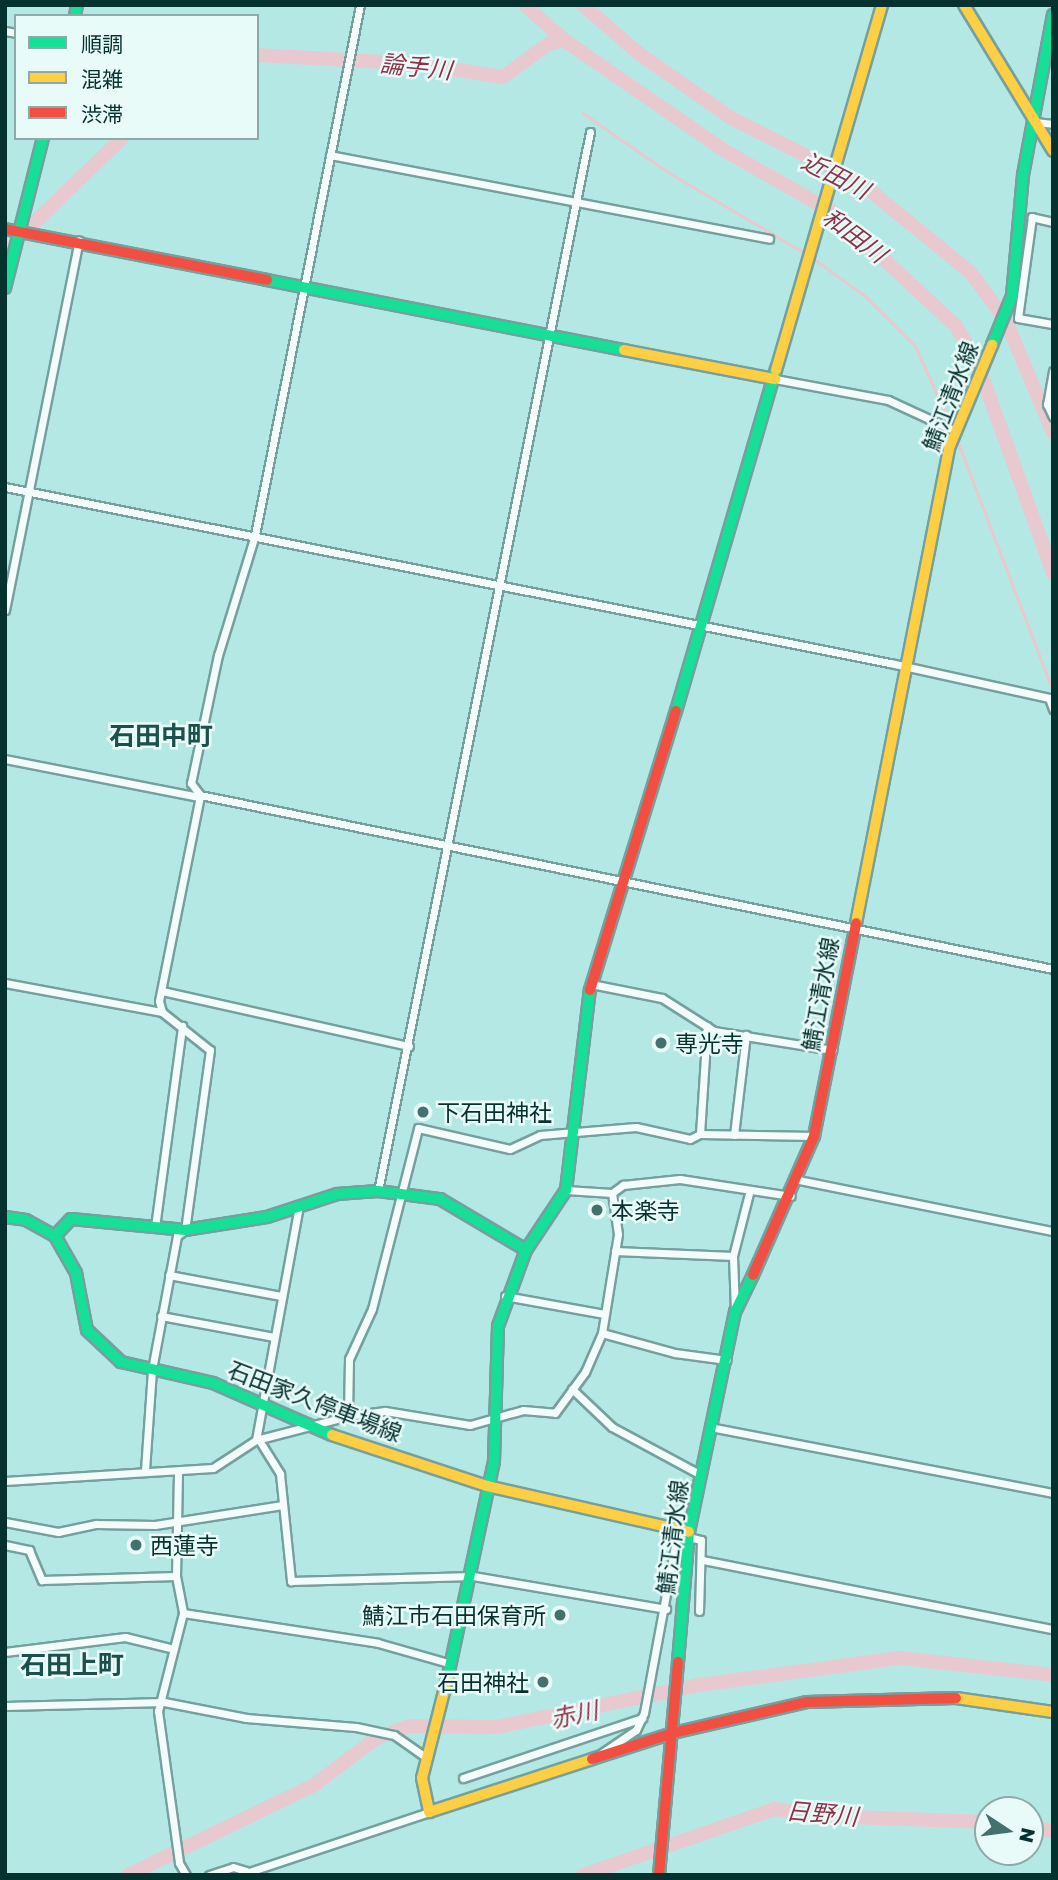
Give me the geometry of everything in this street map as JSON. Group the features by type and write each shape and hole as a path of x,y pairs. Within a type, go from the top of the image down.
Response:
{"main road":[{"path":"882,5 702,628 626,883 591,984 566,1191 526,1250 505,1296 494,1420 494,1461 487,1486 472,1576 447,1663 422,1777 429,1812 673,1733 807,1702 903,1695 1051,1709"},
{"path":"964,5 1053,151"},
{"name":"鯖江清水線","path":"659,1875 673,1746 685,1533 701,1475 735,1312 799,1180 814,1136 832,1050 852,928 955,431 1011,300 1034,120 1050,48 1053,15"},
{"path":"5,288 42,140"},
{"path":"5,229 79,240 775,379"},
{"path":"5,1217 26,1220 55,1236 71,1219 83,1218 185,1230 267,1217 337,1194 378,1191 458,1207 526,1250"},
{"name":"石田家久停車場線","path":"55,1236 76,1273 90,1335 115,1359 213,1383 261,1402 310,1427 487,1486 685,1533"}],"street":[{"path":"162,1012 162,991 200,796 191,783 218,655 255,535 360,6 349,5"},
{"path":"1034,120 1053,124"},
{"path":"378,1191 451,848 590,132"},
{"path":"330,155 769,239"},
{"path":"1053,222 1032,217 1018,317 1053,324"},
{"path":"5,610 79,240"},
{"path":"1053,371 1047,404 1053,417"},
{"path":"775,379 888,400 955,431"},
{"path":"5,487 255,535 500,589 1049,698 1053,709"},
{"path":"5,759 1053,969"},
{"path":"5,983 162,1012 210,1050 185,1230 177,1236 152,1370 145,1469"},
{"path":"591,984 662,998 707,1026 832,1050"},
{"path":"162,991 409,1046"},
{"path":"700,1133 707,1026"},
{"path":"155,1227 182,1027"},
{"path":"734,1135 746,1035"},
{"path":"348,1416 349,1359 372,1309 418,1128 510,1149 540,1135 636,1127 690,1139 700,1133 814,1136"},
{"path":"566,1191 612,1193 623,1185 680,1179 749,1193 791,1196"},
{"path":"799,1180 1053,1231"},
{"path":"5,1481 60,1481 145,1469 178,1473 223,1465 257,1440 348,1416 386,1411 470,1425 523,1410 555,1413 572,1389 602,1332 615,1251 612,1193"},
{"path":"735,1312 733,1256 749,1193"},
{"path":"299,1206 261,1402 257,1440 280,1474 291,1581 472,1576 666,1609"},
{"path":"615,1251 733,1256"},
{"path":"169,1275 281,1296"},
{"path":"505,1296 604,1314"},
{"path":"161,1316 274,1337"},
{"path":"602,1332 675,1353 727,1360"},
{"path":"572,1389 612,1427 701,1475"},
{"path":"710,1427 1053,1493"},
{"path":"178,1473 176,1576 183,1613 160,1725 178,1863 186,1875"},
{"path":"5,1522 58,1532 96,1524 179,1521 282,1505"},
{"path":"587,1763 636,1730 642,1718 685,1533 701,1540 703,1560 699,1611"},
{"path":"5,1545 29,1550 42,1580 176,1576"},
{"path":"703,1560 1053,1629"},
{"path":"183,1613 378,1643 447,1663"},
{"path":"5,1653 125,1637 174,1649"},
{"path":"5,1706 90,1700 164,1702 246,1718 356,1727 394,1735 426,1757"},
{"path":"463,1778 642,1718"},
{"path":"209,1875 233,1867 244,1873 429,1812"}],"waterway":[{"name":"和田川","path":"525,5 564,40 722,149 834,213 956,326 977,362 1053,573"},
{"name":"近田川","path":"583,5 637,52 731,118 862,184 971,273 1006,321 1053,433"},
{"name":"論手川","path":"259,55 419,64 503,77 548,44 564,40"},
{"path":"583,113 668,172 805,253"},
{"name":"論手川","path":"34,223 120,140"},
{"path":"813,258 864,295 915,345 952,427"},
{"path":"957,439 1053,691"},
{"name":"赤川","path":"128,1875 314,1785 378,1737 410,1726 497,1727 699,1685 900,1658 1053,1675"},
{"name":"日野川","path":"583,1875 775,1809 824,1816 974,1821"},
{"name":"日野川","path":"1044,1829 1053,1831"}],"traffic: fast":[{"path":"75,14 77,5"},
{"path":"992,345 1012,296 1023,175 1053,15"},
{"path":"5,288 42,140"},
{"path":"267,280 624,350"},
{"path":"676,711 776,370"},
{"path":"448,1676 494,1461 498,1326 526,1250 566,1190 590,990"},
{"path":"55,1236 71,1219 185,1230 267,1217 337,1194 378,1191 440,1199 526,1250"},
{"path":"5,1217 26,1220 55,1236 76,1273 87,1330 121,1362 213,1383 332,1435"},
{"path":"678,1662 689,1532 735,1312 753,1275"}],"traffic: slow":[{"path":"776,370 882,5"},
{"path":"964,5 1053,151"},
{"path":"856,923 949,448 992,345"},
{"path":"624,350 775,379"},
{"path":"332,1435 487,1486 689,1532"},
{"path":"448,1676 422,1778 429,1812 592,1759"},
{"path":"956,1698 1053,1712"}],"traffic: jam":[{"path":"5,229 267,280"},
{"path":"590,990 676,711"},
{"path":"753,1275 814,1136 856,923"},
{"path":"659,1875 678,1662"},
{"path":"592,1759 673,1733 807,1702 956,1698"}],"place":[{"name":"専光寺","path":"661,1043"},
{"name":"下石田神社","path":"423,1112"},
{"name":"本楽寺","path":"597,1210"},
{"name":"西蓮寺","path":"136,1545"},
{"name":"鯖江市石田保育所","path":"560,1615"},
{"name":"石田神社","path":"543,1682"}],"district":[{"name":"石田中町","path":"161,736"},
{"name":"石田上町","path":"72,1665"}]}
